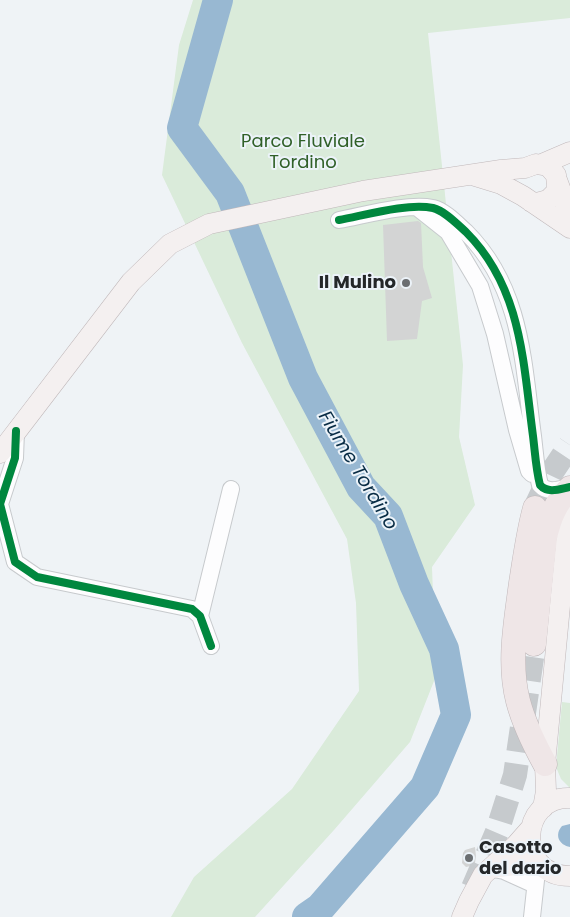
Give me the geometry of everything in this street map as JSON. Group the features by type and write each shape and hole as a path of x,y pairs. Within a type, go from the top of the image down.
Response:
{"highway":[{"path":"534,644 545,537 558,501 570,487"},
{"path":"535,508 516,622 514,679 525,725 545,769"}],"main road":[{"path":"545,172 556,192 552,197 542,202 527,199 518,184 519,178 545,172 560,164 570,152"},
{"path":"0,453 130,282 170,244 209,224 363,191 501,170 545,172"},
{"path":"545,172 570,215"},
{"path":"471,175 501,184 570,228"},
{"path":"543,808 546,791 545,769 570,500"},
{"path":"545,769 551,785 568,798"},
{"path":"462,917 468,900 483,875 530,829 535,818 543,808 554,801 568,798"},
{"path":"530,829 530,846 538,862 553,874 570,876"},
{"path":"491,868 538,862"}],"street":[{"path":"340,220 416,206 435,208 452,219 482,250 499,276 513,310 521,345 538,479"},
{"path":"416,206 448,232 480,286 495,334 517,430 529,471 538,479 554,481 570,487"},
{"path":"16,431 15,458 0,504 15,562 37,577 192,609 200,616 212,646"},
{"path":"200,616 231,489"},
{"path":"532,917 538,862"},
{"path":"491,868 535,885"}],"green space":[{"name":"Parco Fluviale Tordino","path":"193,0 570,0 570,18 428,33 463,365 459,437 475,505 432,567 436,676 410,742 255,917 171,917 194,877 292,789 359,691 356,603 347,539 242,343 162,175 179,45"},
{"path":"562,702 570,703 570,788 561,779 556,767"}],"water":[{"path":"570,824 570,847 561,842 558,833 562,826"}],"building":[{"name":"Il Mulino","path":"418,221 421,223 423,267 432,298 422,301 417,339 387,341 383,225"},
{"name":"Casotto del dazio","path":"475,847 475,863 466,867 462,863 463,853 465,850"}],"waterway":[{"name":"Fiume Tordino","path":"218,0 182,128 230,193 303,378 361,487 388,516 414,584 444,649 456,715 425,787 320,908 307,917"}],"tunnel":[{"path":"535,508 552,472 570,445"},
{"path":"473,888 497,832 515,775 534,644"}],"cycle path":[{"path":"339,220 386,210 423,207 433,208 442,212 466,232 485,254 499,277 517,327 540,485 550,490 570,487"},
{"path":"16,431 15,458 0,504 15,562 37,577 192,609 200,616 211,646"}],"place":[{"name":"Il Mulino","path":"406,283"},
{"name":"Casotto del dazio","path":"469,858"}]}
